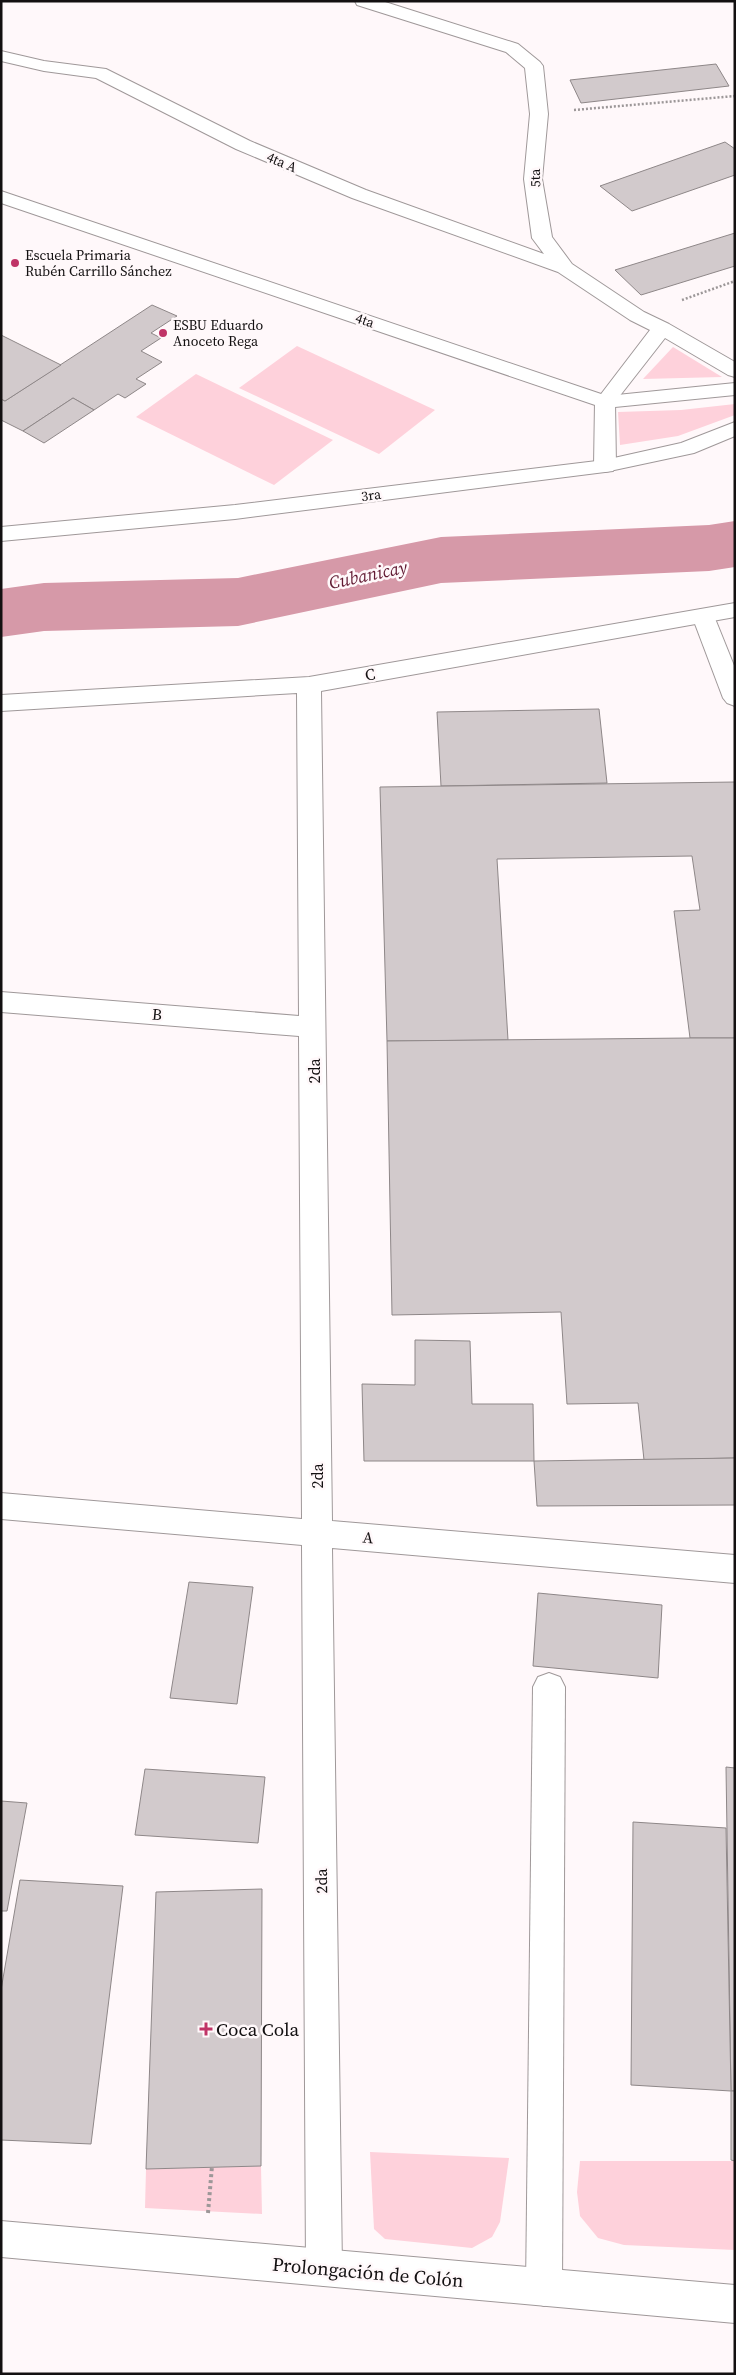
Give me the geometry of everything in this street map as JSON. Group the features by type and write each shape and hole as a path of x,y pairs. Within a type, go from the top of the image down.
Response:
{"street":[{"name":"5ta","path":"363,1 512,48 534,66 539,114 533,179 542,238 565,268 637,316 662,328 735,372"},
{"name":"4ta A","path":"1,56 44,66 100,74 243,145 359,194 565,268"},
{"name":"4ta","path":"1,197 605,402 735,389"},
{"path":"605,466 605,402 662,328"},
{"name":"3ra","path":"1,534 235,512 605,466 687,448 735,428"},
{"name":"C","path":"1,703 309,685 735,610"},
{"path":"703,616 732,687"},
{"name":"2da","path":"309,685 324,2268"},
{"name":"B","path":"1,1002 313,1027"},
{"name":"A","path":"1,1506 735,1569"},
{"path":"544,2288 549,1687"},
{"name":"Prolongación de Colón","path":"1,2239 735,2304"}],"path":[{"path":"539,114 735,96"},
{"path":"637,316 735,281"}],"shaded area":[{"path":"297,346 435,410 379,454 239,388"},
{"path":"673,347 722,377 643,379"},
{"path":"196,374 333,440 274,485 136,417"},
{"path":"735,404 735,415 678,436 620,445 618,412 681,410"},
{"path":"370,2152 509,2158 500,2222 492,2237 472,2248 385,2239 374,2229"},
{"path":"580,2161 735,2161 735,2250 624,2245 598,2238 580,2216 577,2192"},
{"path":"261,2166 262,2214 145,2208 146,2169"}],"building":[{"path":"716,64 729,86 581,103 570,80"},
{"path":"725,142 735,149 735,175 632,211 600,186"},
{"path":"735,233 735,266 641,295 615,270"},
{"path":"152,305 177,316 151,333 161,338 141,351 162,362 136,379 146,384 125,398 118,394 94,410 73,398 23,431 1,420 1,399 5,401"},
{"path":"1,335 61,365 5,401 1,399"},
{"path":"73,398 94,410 44,443 23,431"},
{"path":"599,709 607,783 441,786 437,712"},
{"path":"735,782 735,1038 690,1038 674,911 700,910 692,856 497,859 508,1040 387,1041 380,787"},
{"path":"735,1038 735,1458 644,1460 638,1403 567,1404 561,1312 392,1315 387,1041"},
{"path":"415,1340 470,1341 472,1404 533,1404 534,1461 364,1461 362,1384 415,1385"},
{"path":"735,1458 735,1505 537,1506 534,1461"},
{"path":"189,1582 253,1587 237,1704 170,1698"},
{"path":"538,1593 662,1605 658,1678 533,1666"},
{"path":"726,1767 735,1768 735,2091 731,2091"},
{"path":"145,1769 265,1777 258,1843 135,1835"},
{"path":"1,1801 27,1803 7,1911 1,1911"},
{"path":"633,1822 726,1828 731,2091 631,2085"},
{"path":"20,1880 123,1886 91,2144 1,2140 1,1990"},
{"name":"Coca Cola","path":"262,1889 261,2166 146,2169 156,1892"},
{"path":"731,2091 735,2091 735,2161 731,2160"}],"waterway":[{"name":"Cubanicay","path":"1,613 44,607 238,602 441,560 709,548 735,544"}],"place":[{"name":"Escuela Primaria Rubén Carrillo Sánchez","path":"15,263"},
{"name":"ESBU Eduardo Anoceto Rega","path":"163,333"},
{"name":"Coca Cola","path":"206,2029"}]}
